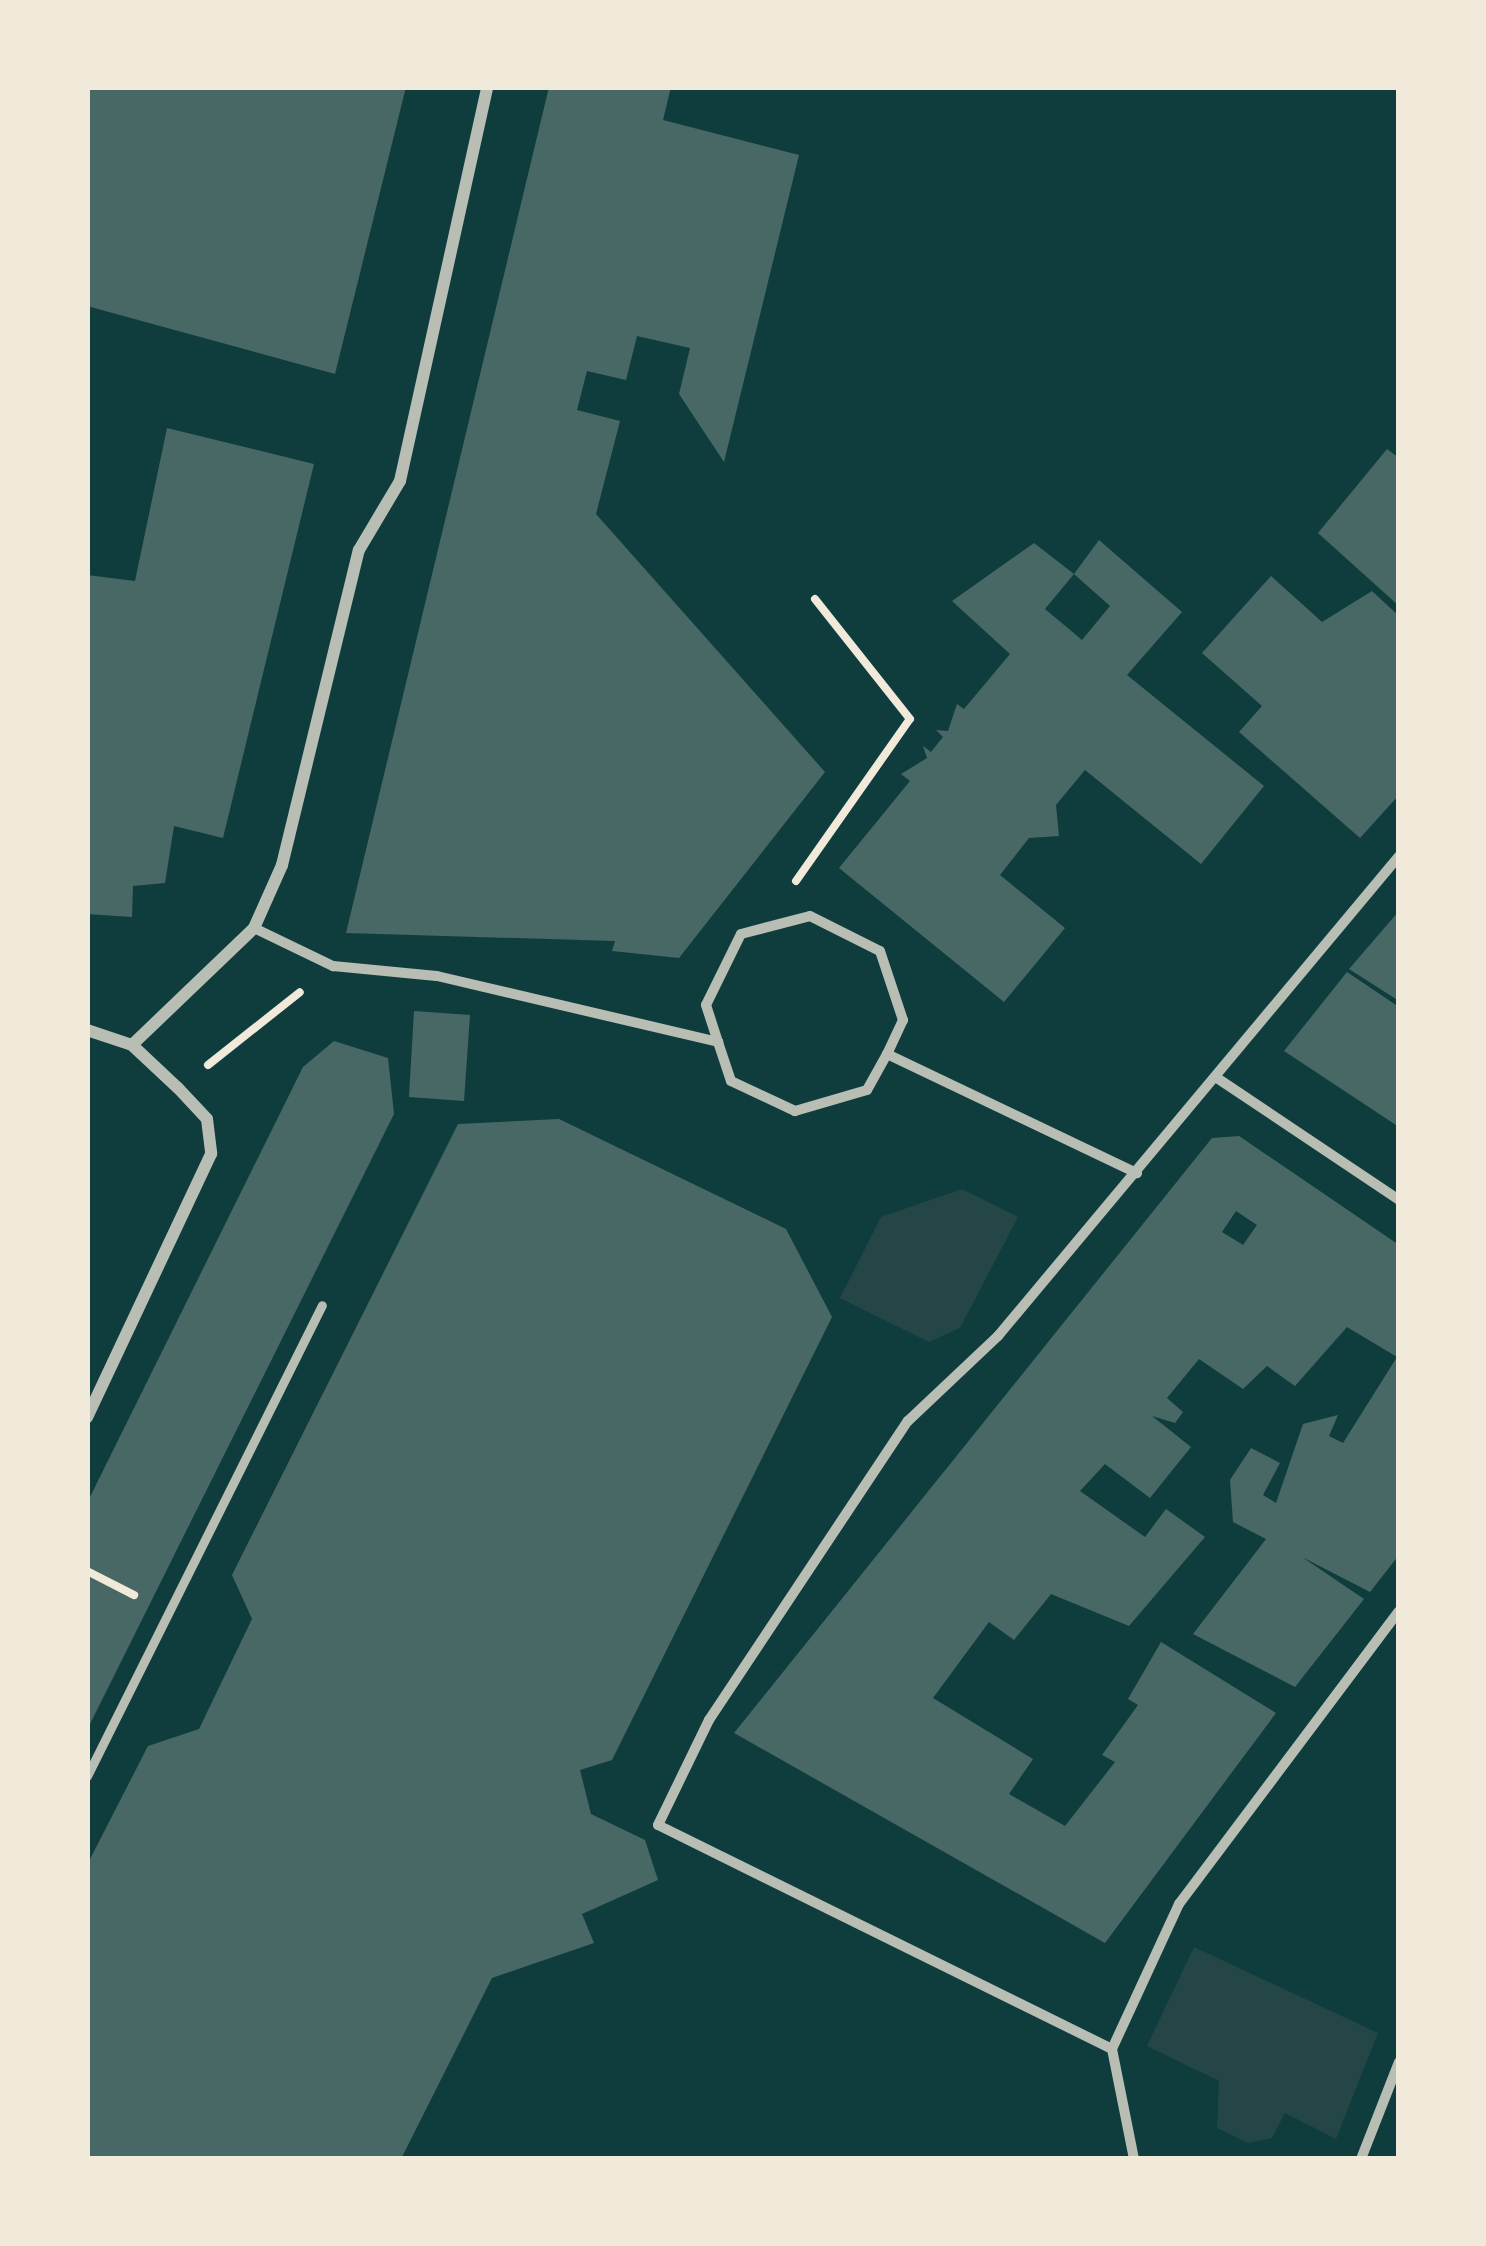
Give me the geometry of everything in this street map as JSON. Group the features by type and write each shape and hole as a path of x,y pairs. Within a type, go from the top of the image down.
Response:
{"street":[{"path":"132,1045 254,928 282,865 359,550 400,481 487,87"},
{"path":"1112,2049 658,1825 709,1720 908,1421 1137,1173 1399,856"},
{"path":"810,916 880,951 903,1020 867,1090 795,1112 731,1081 706,1004 741,934 775,926 810,916"},
{"path":"254,928 333,966 437,976 718,1042"},
{"path":"87,1030 132,1045 178,1088 207,1119 211,1154 87,1417"},
{"path":"887,1054 1137,1173"},
{"path":"1217,1078 1399,1200"},
{"path":"1134,2159 1112,2049 1179,1904 1399,1611"},
{"path":"1360,2159 1399,2062"}],"lane":[{"path":"87,1775 322,1305"}],"path":[{"path":"775,926 810,848 910,719 814,599"},
{"path":"178,1088 333,966"},
{"path":"87,1571 168,1611"}],"shaded area":[{"path":"962,1189 1018,1217 960,1328 929,1342 840,1298 881,1217"},
{"path":"1194,1947 1378,2033 1336,2139 1285,2113 1272,2138 1248,2143 1217,2128 1219,2081 1147,2046"}],"building":[{"path":"87,87 406,87 335,374 87,306"},
{"path":"549,87 671,87 663,120 799,155 724,462 679,394 690,348 637,336 626,380 587,371 577,410 620,421 596,514 825,772 679,958 612,951 615,941 346,933"},
{"path":"167,428 314,464 223,838 174,826 165,883 133,886 132,917 87,914 87,575 135,581"},
{"path":"1387,449 1399,458 1399,606 1318,533"},
{"path":"1099,540 1182,612 1127,675 1264,786 1201,864 1085,770 1056,805 1059,836 1029,838 1000,875 1065,928 1004,1002 839,868 910,781 901,774 927,758 923,746 931,752 943,737 936,730 948,731 957,704 964,709 1010,654 952,601 1034,543 1074,574","holes":["1074,574 1110,606 1082,640 1045,609"]},
{"path":"1271,576 1322,622 1372,591 1399,616 1399,795 1360,838 1239,732 1262,706 1202,653"},
{"path":"1399,911 1399,1001 1349,969"},
{"path":"1347,972 1399,1007 1399,1127 1284,1051"},
{"path":"414,1011 470,1015 464,1101 409,1097"},
{"path":"334,1041 388,1058 394,1114 87,1730 87,1503 303,1067"},
{"path":"559,1119 786,1229 832,1317 612,1760 580,1770 591,1814 645,1840 658,1880 582,1914 594,1943 492,1978 401,2159 87,2159 87,1865 148,1746 199,1729 252,1619 232,1575 458,1124"},
{"path":"1239,1136 1399,1245 1399,1555 1370,1592 1302,1557 1364,1599 1295,1687 1193,1634 1266,1539 1233,1522 1230,1480 1251,1448 1280,1463 1263,1495 1276,1503 1303,1424 1338,1415 1329,1436 1343,1443 1397,1357 1347,1327 1295,1386 1267,1366 1243,1389 1199,1359 1167,1398 1183,1412 1175,1423 1152,1416 1191,1447 1150,1498 1105,1464 1080,1491 1145,1537 1166,1509 1205,1537 1129,1626 1051,1594 1014,1640 989,1622 933,1698 1033,1759 1009,1794 1065,1826 1115,1762 1102,1755 1138,1705 1128,1699 1161,1642 1276,1713 1105,1943 734,1733 1212,1138","holes":["1236,1211 1257,1225 1243,1245 1222,1232"]}]}
